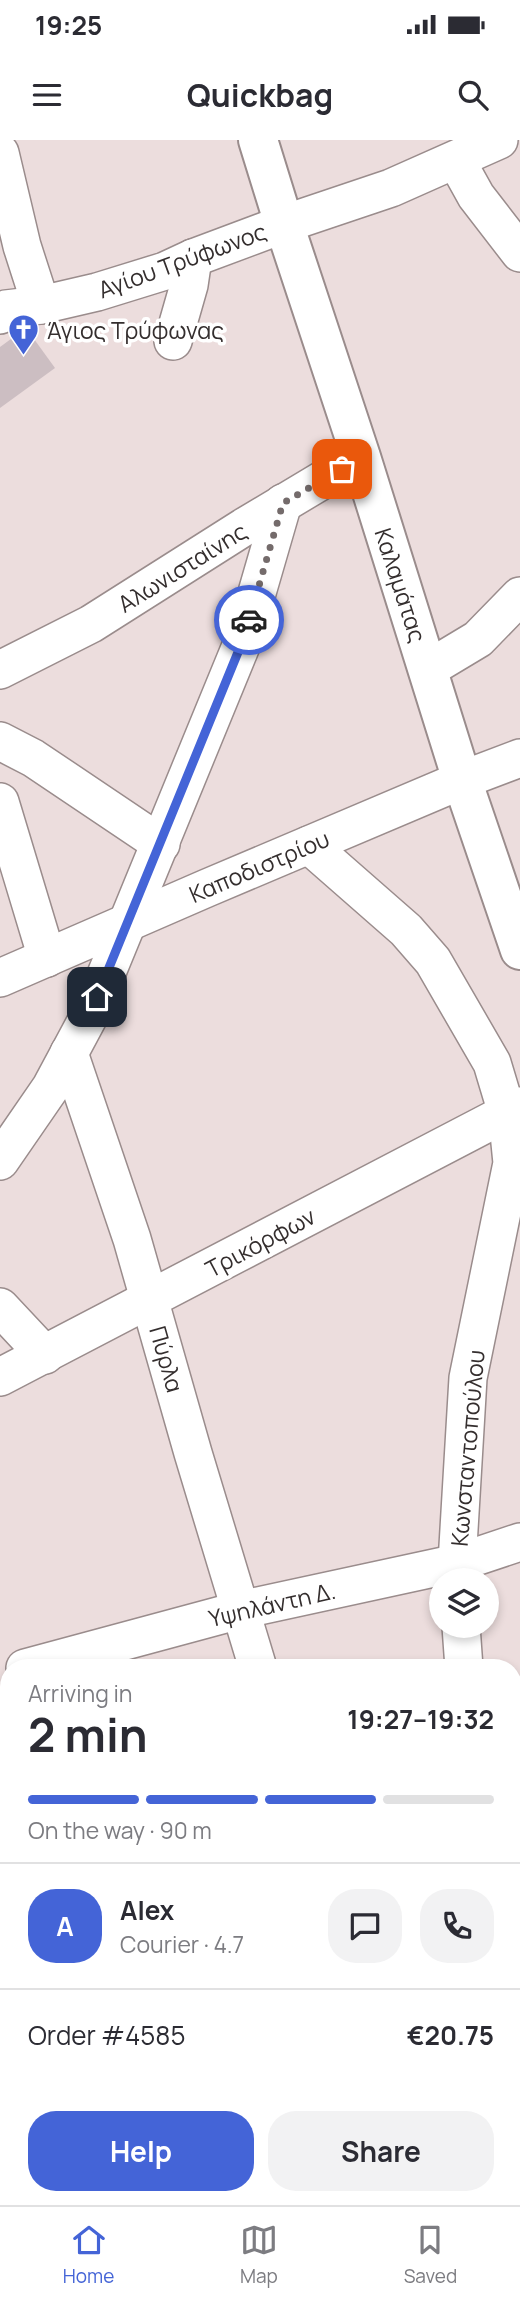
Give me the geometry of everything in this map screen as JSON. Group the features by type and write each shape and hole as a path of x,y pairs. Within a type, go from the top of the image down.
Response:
{"main road":[{"name":"Καλαμάτας","path":"258,140 462,780 520,950"}],"street":[{"name":"Αγίου Τρύφωνος","path":"12,309 97,292 165,271 284,224 391,188 499,140"},
{"path":"0,153 22,246 12,309"},
{"path":"456,160 476,196 520,253"},
{"path":"173,341 189,285 193,258"},
{"name":"Αλωνισταίνης","path":"0,670 91,624 361,457"},
{"path":"0,1161 51,1087 89,1016 243,640 283,503"},
{"path":"428,669 478,639 520,596"},
{"path":"0,741 33,758 161,844"},
{"name":"Καποδιστρίου","path":"0,978 127,921 520,758"},
{"path":"0,802 47,958"},
{"name":"Κωνσταντοπούλου","path":"309,845 406,930 433,961 492,1063 514,1110 512,1163 468,1378 458,1568"},
{"name":"Πύρλα","path":"69,1053 150,1300 255,1659"},
{"name":"Τρικόρφων","path":"0,1377 514,1110"},
{"path":"0,1307 45,1354"},
{"name":"Υψηλάντη Δ.","path":"466,1568 520,1542"},
{"name":"Υψηλάντη Δ.","path":"58,1659 240,1610 429,1577"},
{"path":"462,1638 463,1659"}],"building":[{"name":"Άγιος Τρύφωνας","path":"26,328 55,368 0,408 0,347"}],"way so far":[{"path":"249,620 283,503 342,469"}],"place":[{"name":"Άγιος Τρύφωνας","path":"24,357"}],"route":[{"path":"97,997 197,758 249,620"}]}
